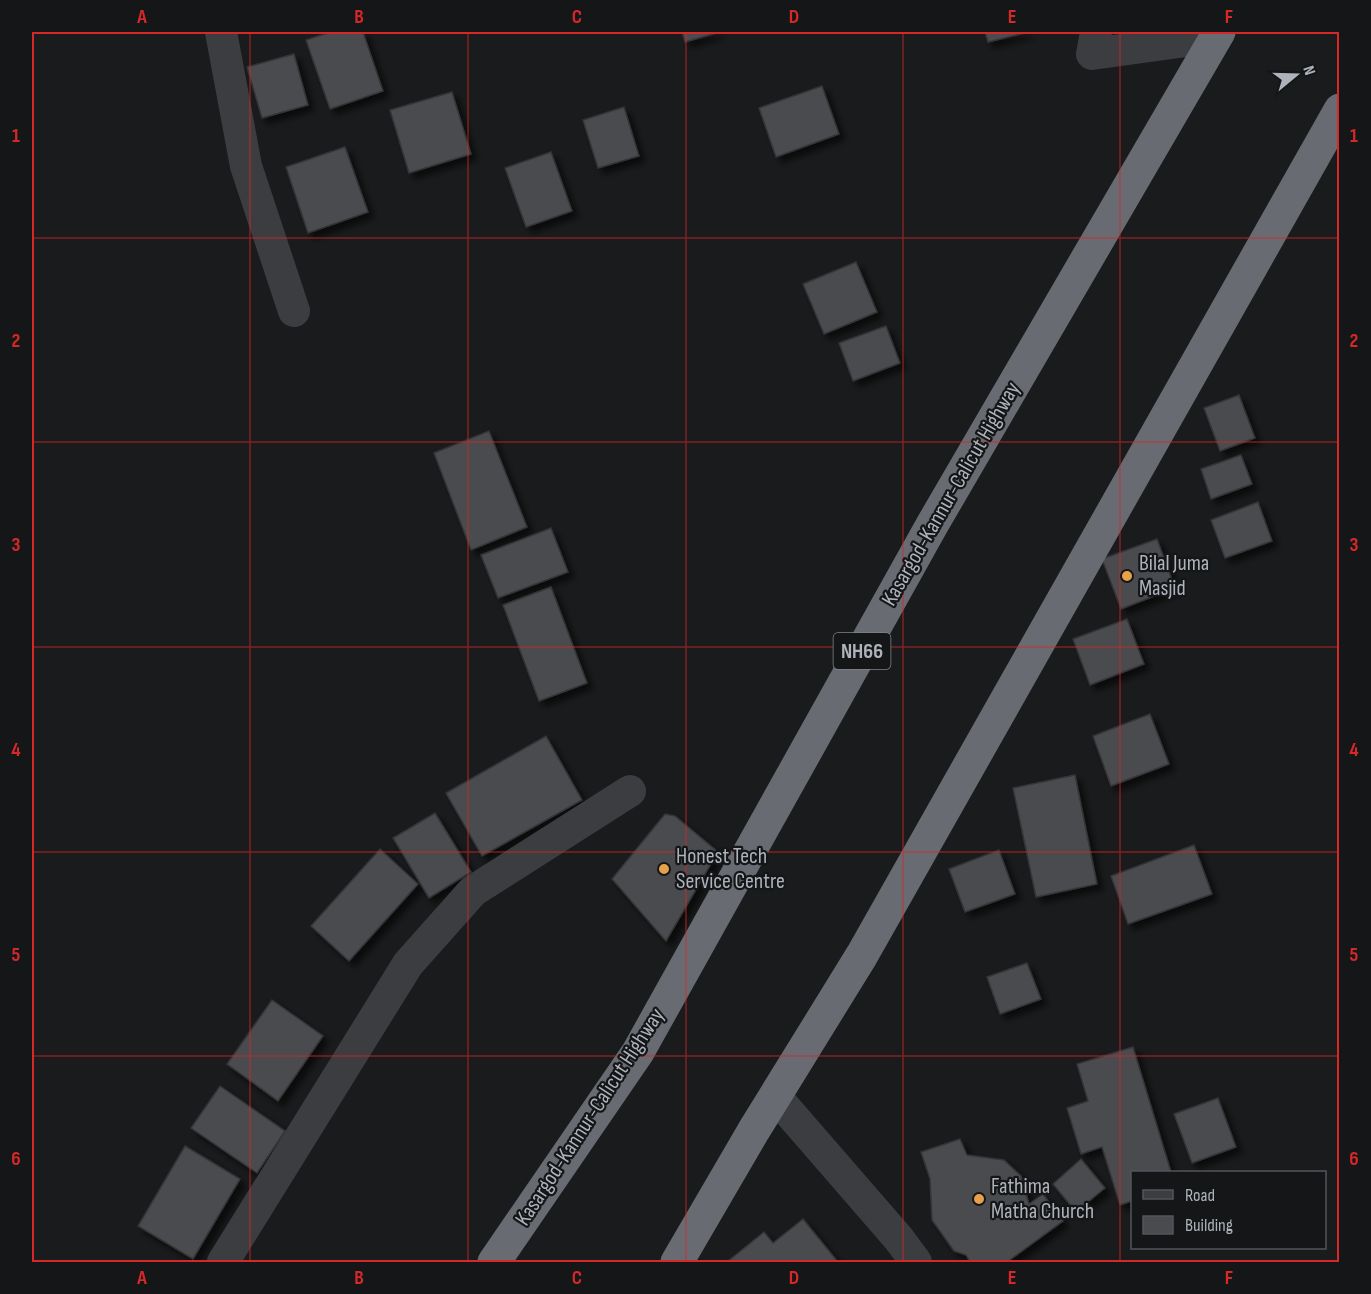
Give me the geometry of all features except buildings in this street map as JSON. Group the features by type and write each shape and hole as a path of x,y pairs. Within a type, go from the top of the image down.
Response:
{"highway":[{"name":"Kasargod-Kannur-Calicut Highway","path":"494,1263 638,1053 932,525 1217,34"},
{"path":"677,1263 775,1096 862,955 1340,110"}],"street":[{"path":"221,32 246,166 294,311"},
{"path":"1096,32 1092,54 1217,34"},
{"path":"223,1263 408,964 472,891 630,791"},
{"path":"775,1096 899,1239 916,1263"}],"place":[{"name":"Bilal Juma Masjid","path":"1127,576"},
{"name":"Honest Tech Service Centre","path":"664,869"},
{"name":"Fathima Matha Church","path":"979,1199"}]}
